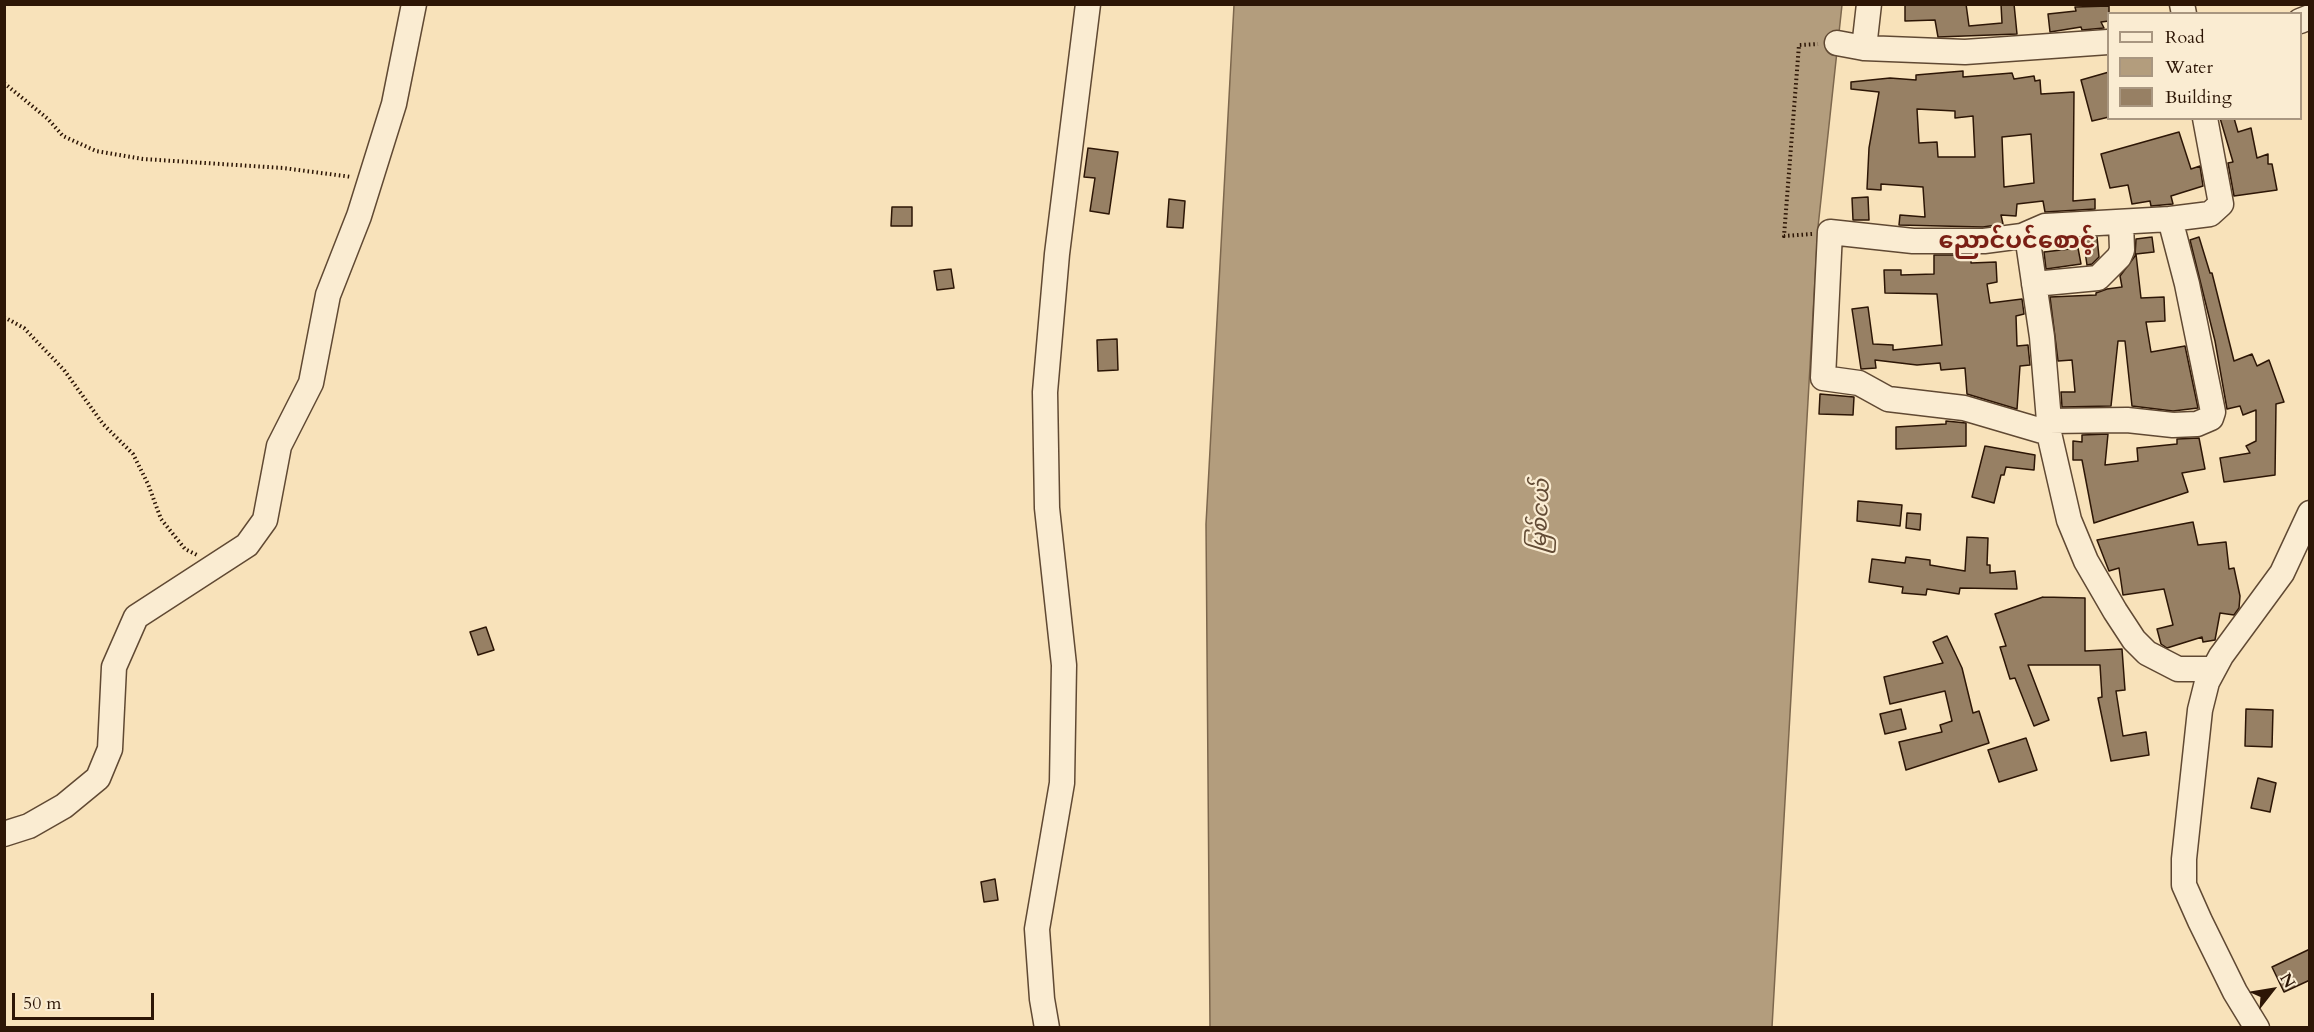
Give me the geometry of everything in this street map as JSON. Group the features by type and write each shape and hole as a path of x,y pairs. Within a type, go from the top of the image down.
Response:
{"street":[{"path":"4,834 29,826 64,806 99,778 111,749 110,695 114,667 136,617 247,545 265,520 279,446 311,383 328,295 370,180 394,104 414,4"},
{"path":"1047,1028 1042,999 1037,929 1062,783 1064,665 1047,508 1045,392 1057,254 1088,4"},
{"path":"1864,48 1869,4"},
{"path":"1837,43 1864,48 1965,52 2107,42"},
{"path":"2170,219 2207,381 2213,412 2211,418 2197,424 2173,425 2127,420 2049,427 1964,408 1888,399 1859,383 1823,378 1830,232 1938,242 1984,241 2027,235 2045,226 2170,219 2210,214 2221,204 2205,120"},
{"path":"2034,284 2098,278 2119,257 2122,250 2121,222"},
{"path":"2027,235 2049,427 2075,538 2099,585 2134,640 2147,653 2178,669 2213,669"},
{"path":"2257,1028 2235,992 2184,885 2184,859 2200,710 2213,669 2282,573 2309,517"}],"path":[{"path":"1830,232 1784,236 1799,45 1837,43"},
{"path":"4,83 48,119 63,136 96,151 143,159 283,168 370,180"},
{"path":"4,317 24,328 64,370 103,424 133,454 148,484 161,519 185,549 210,562 228,559"}],"water":[{"name":"မြစ်ငယ်","path":"1234,5 1842,5 1818,227 1772,1027 1210,1027 1206,524"}],"building":[{"path":"1905,4 1966,4 1969,26 2002,23 2001,4 2014,4 2017,34 1938,37 1935,20 1905,21"},
{"path":"2109,6 2107,21 2101,22 2104,28 2082,30 2081,27 2050,32 2048,14 2076,11 2075,7"},
{"path":"1963,71 1963,77 2012,73 2014,79 2034,76 2035,81 2040,80 2041,94 2074,92 2073,201 2095,199 2095,209 2045,212 2043,201 2017,204 2016,216 2001,215 2003,224 1983,227 1899,225 1900,215 1925,217 1923,187 1881,184 1881,190 1867,189 1869,148 1879,92 1851,89 1851,82 1890,78 1916,80 1916,75","holes":["1917,109 1955,111 1955,118 1973,116 1975,157 1938,157 1937,142 1919,143","2031,134 2034,183 2004,187 2002,137"]},
{"path":"2107,73 2107,117 2092,121 2081,80"},
{"path":"2221,120 2235,120 2238,132 2251,128 2257,158 2268,154 2268,164 2272,164 2277,190 2234,196 2228,163 2233,162"},
{"path":"2179,132 2191,169 2200,166 2203,186 2171,196 2173,204 2151,206 2150,201 2132,204 2128,185 2110,188 2101,154"},
{"path":"1088,148 1118,152 1109,214 1090,211 1095,178 1084,177"},
{"path":"1868,197 1869,220 1853,220 1852,198"},
{"path":"1169,199 1185,201 1183,228 1167,227"},
{"path":"892,207 912,207 912,226 891,226"},
{"path":"2097,237 2099,257 2092,264 2087,265 2083,238"},
{"path":"2152,237 2154,252 2136,254 2141,298 2164,297 2165,321 2146,322 2151,352 2185,346 2198,408 2173,411 2132,406 2125,341 2118,341 2111,406 2062,407 2061,392 2075,392 2072,360 2058,361 2050,297 2096,295 2107,289 2122,287 2120,276 2135,256 2136,239"},
{"path":"2199,237 2210,273 2212,273 2234,361 2252,354 2257,366 2269,360 2284,402 2276,404 2275,475 2224,482 2220,458 2250,453 2246,446 2256,441 2256,410 2243,415 2240,406 2227,409 2215,341 2190,240"},
{"path":"2078,248 2081,264 2046,269 2044,252"},
{"path":"1934,255 1971,255 1971,263 1996,262 1997,282 1987,284 1990,303 2022,299 2024,314 2016,316 2017,346 2028,345 2030,365 2020,366 2017,409 1967,394 1965,368 1941,370 1940,363 1917,365 1875,360 1876,368 1861,369 1852,309 1868,307 1873,344 1893,345 1893,350 1942,345 1937,294 1885,293 1884,270 1901,270 1901,275 1934,274"},
{"path":"951,269 954,288 937,290 934,271"},
{"path":"1117,339 1118,370 1098,371 1097,340"},
{"path":"1820,394 1854,397 1853,415 1819,414"},
{"path":"1946,421 1966,423 1966,446 1896,449 1896,427 1946,424"},
{"path":"2108,434 2105,465 2138,461 2137,448 2177,444 2177,439 2199,438 2205,469 2182,473 2188,492 2094,523 2082,460 2073,460 2073,441 2082,442 2082,435"},
{"path":"1985,446 2035,455 2034,470 2006,467 2004,475 2001,475 1994,503 1972,497"},
{"path":"1858,501 1902,505 1900,526 1857,521"},
{"path":"1907,513 1921,514 1920,530 1906,528"},
{"path":"2193,522 2198,545 2226,542 2229,569 2234,568 2240,596 2239,608 2234,615 2220,613 2215,640 2203,642 2202,637 2167,648 2161,644 2157,629 2173,625 2164,589 2123,595 2119,568 2109,571 2097,540"},
{"path":"1967,537 1988,538 1987,565 1990,565 1990,573 2015,571 2017,589 1960,588 1959,594 1927,589 1926,595 1902,593 1903,587 1869,582 1872,559 1905,563 1906,557 1930,560 1930,565 1965,571"},
{"path":"2043,597 2085,598 2085,651 2122,649 2125,690 2116,691 2123,736 2146,732 2149,755 2111,761 2098,698 2102,697 2100,665 2028,665 2049,720 2034,726 2015,678 2010,679 2000,647 2006,646 1995,614"},
{"path":"486,627 494,650 478,655 470,632"},
{"path":"1947,636 1962,668 1973,713 1979,711 1989,743 1906,770 1899,742 1942,732 1940,725 1952,721 1945,691 1890,704 1884,677 1943,663 1933,642"},
{"path":"1901,709 1906,729 1885,734 1880,714"},
{"path":"2246,709 2273,710 2272,747 2245,746"},
{"path":"2026,738 2037,770 1999,782 1988,750"},
{"path":"2258,778 2276,783 2270,812 2251,808"},
{"path":"995,879 998,900 984,902 981,882"},
{"path":"2310,949 2310,980 2284,992 2272,967"}],"district":[{"name":"ညောင်ပင်စောင့်","path":"2017,242"}]}
